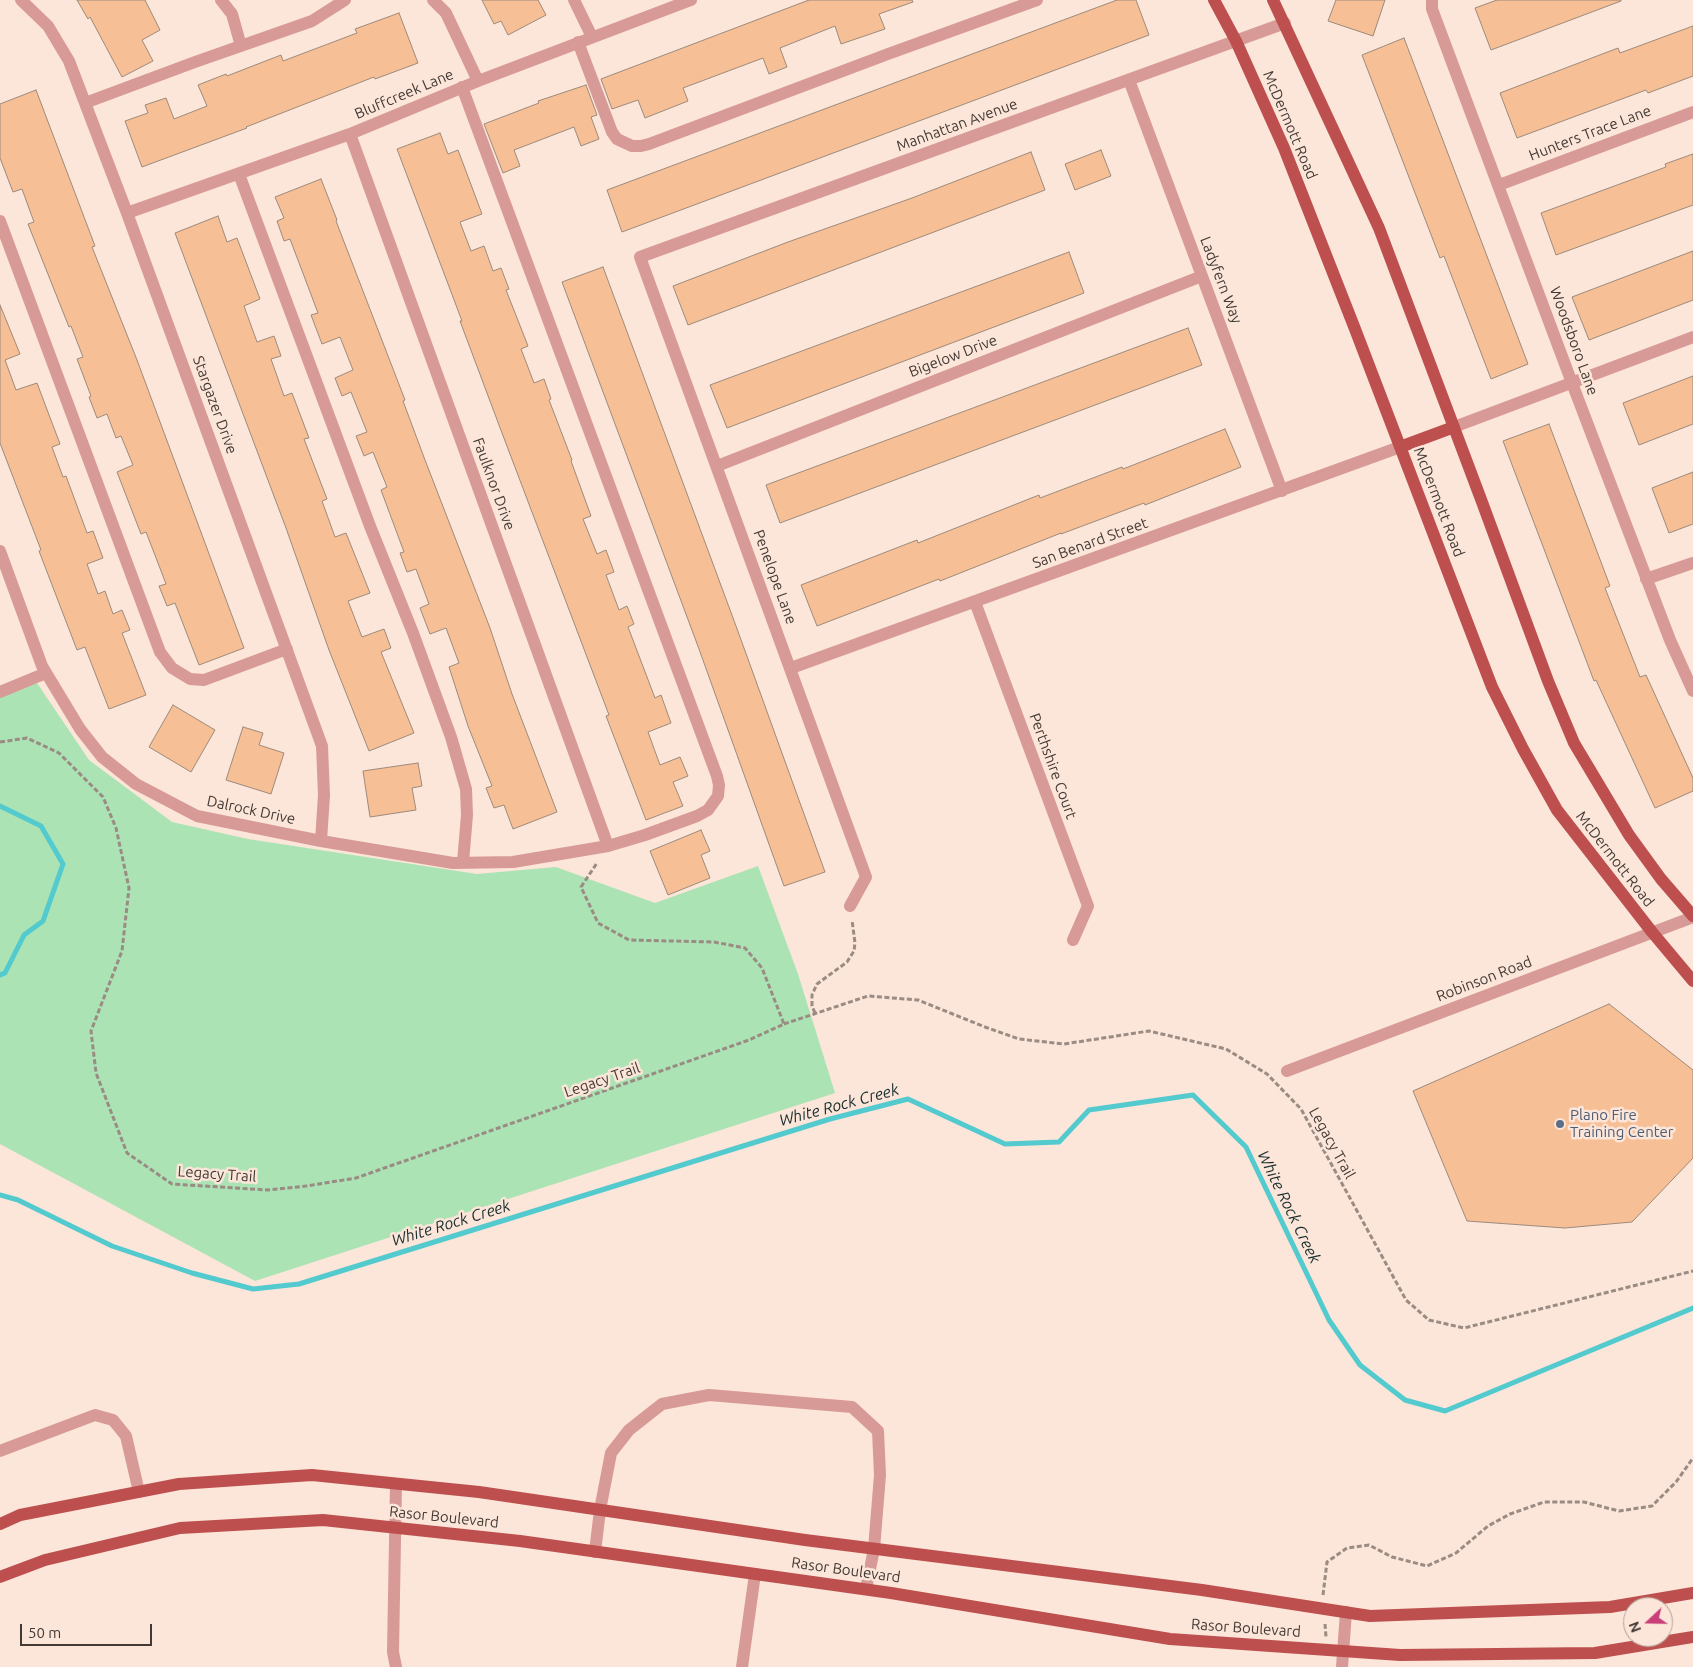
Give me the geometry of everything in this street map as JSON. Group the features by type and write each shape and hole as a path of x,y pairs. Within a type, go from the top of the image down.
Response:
{"main road":[{"name":"McDermott Road","path":"1214,0 1236,41 1284,148 1492,687 1557,810 1652,932 1693,981"},
{"name":"McDermott Road","path":"1273,0 1379,228 1548,681 1574,743 1629,835 1661,879 1693,917"},
{"path":"1400,447 1454,427"},
{"name":"Rasor Boulevard","path":"0,1524 20,1515 179,1484 312,1476 479,1492 874,1549 1202,1590 1370,1616 1610,1607 1693,1593"},
{"name":"Rasor Boulevard","path":"0,1577 45,1560 180,1528 323,1520 520,1541 866,1589 1170,1639 1400,1655 1595,1653 1693,1637"}],"street":[{"name":"Stargazer Drive","path":"21,0 48,26 69,61 127,213 322,746 324,795 321,841"},
{"path":"221,0 232,14 241,46"},
{"path":"85,103 312,22 345,0"},
{"path":"433,0 446,12 478,80"},
{"path":"574,0 592,37"},
{"name":"Bluffcreek Lane","path":"127,213 350,134 478,80 691,0"},
{"path":"578,42 612,132 617,140 632,146 641,146 1037,0"},
{"name":"Woodsboro Lane","path":"1432,0 1432,9 1646,579 1693,691"},
{"name":"Manhattan Avenue","path":"640,257 1285,23"},
{"name":"Ladyfern Way","path":"1129,80 1282,491"},
{"name":"Dalrock Drive","path":"0,551 42,666 80,729 102,757 136,784 197,816 321,841 453,863 513,862 608,846 645,836 697,816 708,810 715,803 719,785 714,767 462,87"},
{"name":"Hunters Trace Lane","path":"1499,185 1693,112"},
{"name":"Faulknor Drive","path":"350,134 608,846"},
{"path":"239,174 366,517 414,633 451,738 466,789 467,814 463,862"},
{"path":"0,221 160,652 172,668 190,679 204,680 287,649"},
{"name":"Penelope Lane","path":"640,257 866,877 850,906"},
{"name":"Bigelow Drive","path":"716,466 1202,276"},
{"path":"1454,427 1693,338"},
{"name":"San Benard Street","path":"791,668 1400,447"},
{"path":"1646,579 1693,562"},
{"name":"Perthshire Court","path":"975,602 1088,906 1072,940"},
{"path":"0,692 46,673"},
{"name":"Robinson Road","path":"1287,1071 1693,917"},
{"path":"595,1552 600,1510 612,1453 629,1430 662,1404 709,1395 852,1408 878,1431 880,1475 874,1549 866,1589"},
{"path":"0,1451 95,1415 113,1420 126,1436 139,1492"},
{"path":"396,1484 393,1652 396,1667"},
{"path":"742,1667 755,1574"},
{"path":"1342,1667 1346,1612"}],"path":[{"name":"Legacy Trail","path":"0,742 27,738 59,753 103,797 116,828 129,888 122,951 91,1031 96,1073 127,1153 172,1184 268,1190 356,1178 739,1043 784,1024 868,996 918,1000 1019,1039 1064,1044 1149,1031 1226,1049 1267,1074 1301,1110 1406,1300 1429,1320 1464,1328 1693,1271"},
{"path":"608,846 581,887 598,923 629,940 714,942 745,948 762,968 784,1024"},
{"path":"815,1013 812,995 817,984 847,962 854,951 855,943 850,906"},
{"path":"1326,1650 1323,1594 1327,1562 1347,1548 1369,1545 1392,1557 1427,1566 1456,1553 1488,1526 1510,1514 1544,1502 1584,1502 1619,1511 1652,1506 1676,1482 1693,1458"}],"green space":[{"path":"37,683 89,760 172,822 248,839 477,874 556,867 655,903 758,866 798,974 835,1093 255,1281 0,1144 0,696"}],"building":[{"path":"77,0 145,0 160,30 142,40 153,61 122,77 90,17 88,19"},
{"path":"482,0 538,0 546,15 508,35 501,21 494,24"},
{"path":"809,0 912,0 913,2 879,14 885,29 841,44 835,26 780,48 787,67 769,74 763,58 683,88 688,101 645,118 638,100 612,109 601,79"},
{"path":"1117,0 1136,0 1149,35 622,232 607,190"},
{"path":"1336,0 1385,0 1373,36 1328,21"},
{"path":"1497,0 1621,1 1491,50 1475,8"},
{"path":"399,13 418,63 375,79 374,77 247,128 142,167 125,121 148,113 145,105 166,98 174,119 207,106 198,85 281,55 283,61 357,33 355,29"},
{"path":"1693,26 1693,76 1648,93 1646,90 1517,138 1500,93 1618,48 1620,53"},
{"path":"1404,38 1528,364 1491,379 1444,256 1440,258 1362,55"},
{"path":"586,85 597,115 591,117 599,139 581,146 574,127 514,150 520,166 503,173 484,124 539,103 538,101"},
{"path":"36,90 95,246 92,247 137,360 244,648 199,665 175,603 167,606 159,586 166,584 146,532 141,534 117,472 133,465 121,436 116,438 107,414 97,418 77,359 83,357 28,224 34,222 22,189 13,192 0,158 0,104"},
{"path":"440,133 448,154 458,150 482,214 460,222 471,251 484,246 493,271 501,268 509,289 506,290 528,346 521,349 534,383 544,379 551,399 549,400 591,516 583,519 597,554 606,550 614,572 606,575 619,610 627,606 634,624 628,627 655,698 661,695 671,723 648,732 660,765 680,757 688,776 673,782 683,806 646,820 606,716 609,715 397,149"},
{"path":"1101,150 1111,176 1075,190 1065,164"},
{"path":"1031,152 1045,190 688,325 673,286"},
{"path":"1693,154 1693,205 1556,255 1541,213 1666,167 1665,164"},
{"path":"321,179 405,400 403,401 490,628 512,694 557,812 513,829 504,805 494,808 486,788 492,786 468,726 449,667 459,663 446,628 430,634 420,608 429,604 416,569 407,572 400,553 404,552 381,490 387,487 373,452 364,456 356,436 367,432 351,392 342,396 335,378 353,370 340,337 322,344 311,315 318,313 290,239 284,241 277,221 284,218 275,197"},
{"path":"218,216 227,242 237,238 260,299 244,306 257,342 274,336 281,356 271,359 284,396 292,393 309,438 304,439 327,499 322,501 335,537 346,533 370,593 348,601 362,637 384,629 391,648 381,652 414,733 369,751 329,650 286,528 175,233"},
{"path":"1693,251 1693,300 1589,340 1572,297"},
{"path":"1069,252 1084,293 727,428 710,385"},
{"path":"603,267 825,872 784,886 699,649 562,282"},
{"path":"0,305 20,354 5,360 16,390 37,383 60,444 52,447 63,477 66,476 87,533 93,531 103,558 87,564 98,594 105,591 113,614 122,610 130,630 122,633 146,695 109,709 85,647 77,650 0,443"},
{"path":"1188,328 1202,365 780,523 766,485"},
{"path":"1693,376 1693,424 1639,445 1623,403"},
{"path":"1549,424 1610,586 1605,588 1640,677 1646,675 1693,778 1693,791 1655,808 1596,680 1594,681 1503,441"},
{"path":"1225,429 1241,467 1145,505 1144,503 1061,533 940,581 939,579 817,626 801,585 917,540 918,543 1039,495 1040,498 1122,467 1123,469"},
{"path":"1693,472 1693,524 1669,533 1652,488"},
{"path":"173,705 215,730 191,772 149,747"},
{"path":"243,727 263,733 259,745 284,753 271,794 226,780"},
{"path":"418,763 422,786 412,788 416,810 370,817 363,771"},
{"path":"701,830 710,851 701,855 710,878 668,895 650,851"},
{"name":"Plano Fire Training Center","path":"1609,1004 1693,1070 1693,1158 1632,1222 1565,1228 1467,1221 1413,1091"}],"waterway":[{"path":"0,806 41,826 63,864 43,921 24,935 5,973 0,975"},
{"name":"White Rock Creek","path":"0,1195 18,1200 112,1246 192,1273 253,1289 299,1284 830,1119 908,1099 1005,1144 1059,1142 1089,1110 1193,1095 1246,1147 1329,1320 1360,1365 1405,1400 1445,1411 1693,1308"}],"place":[{"name":"Plano Fire Training Center","path":"1560,1124"}]}
